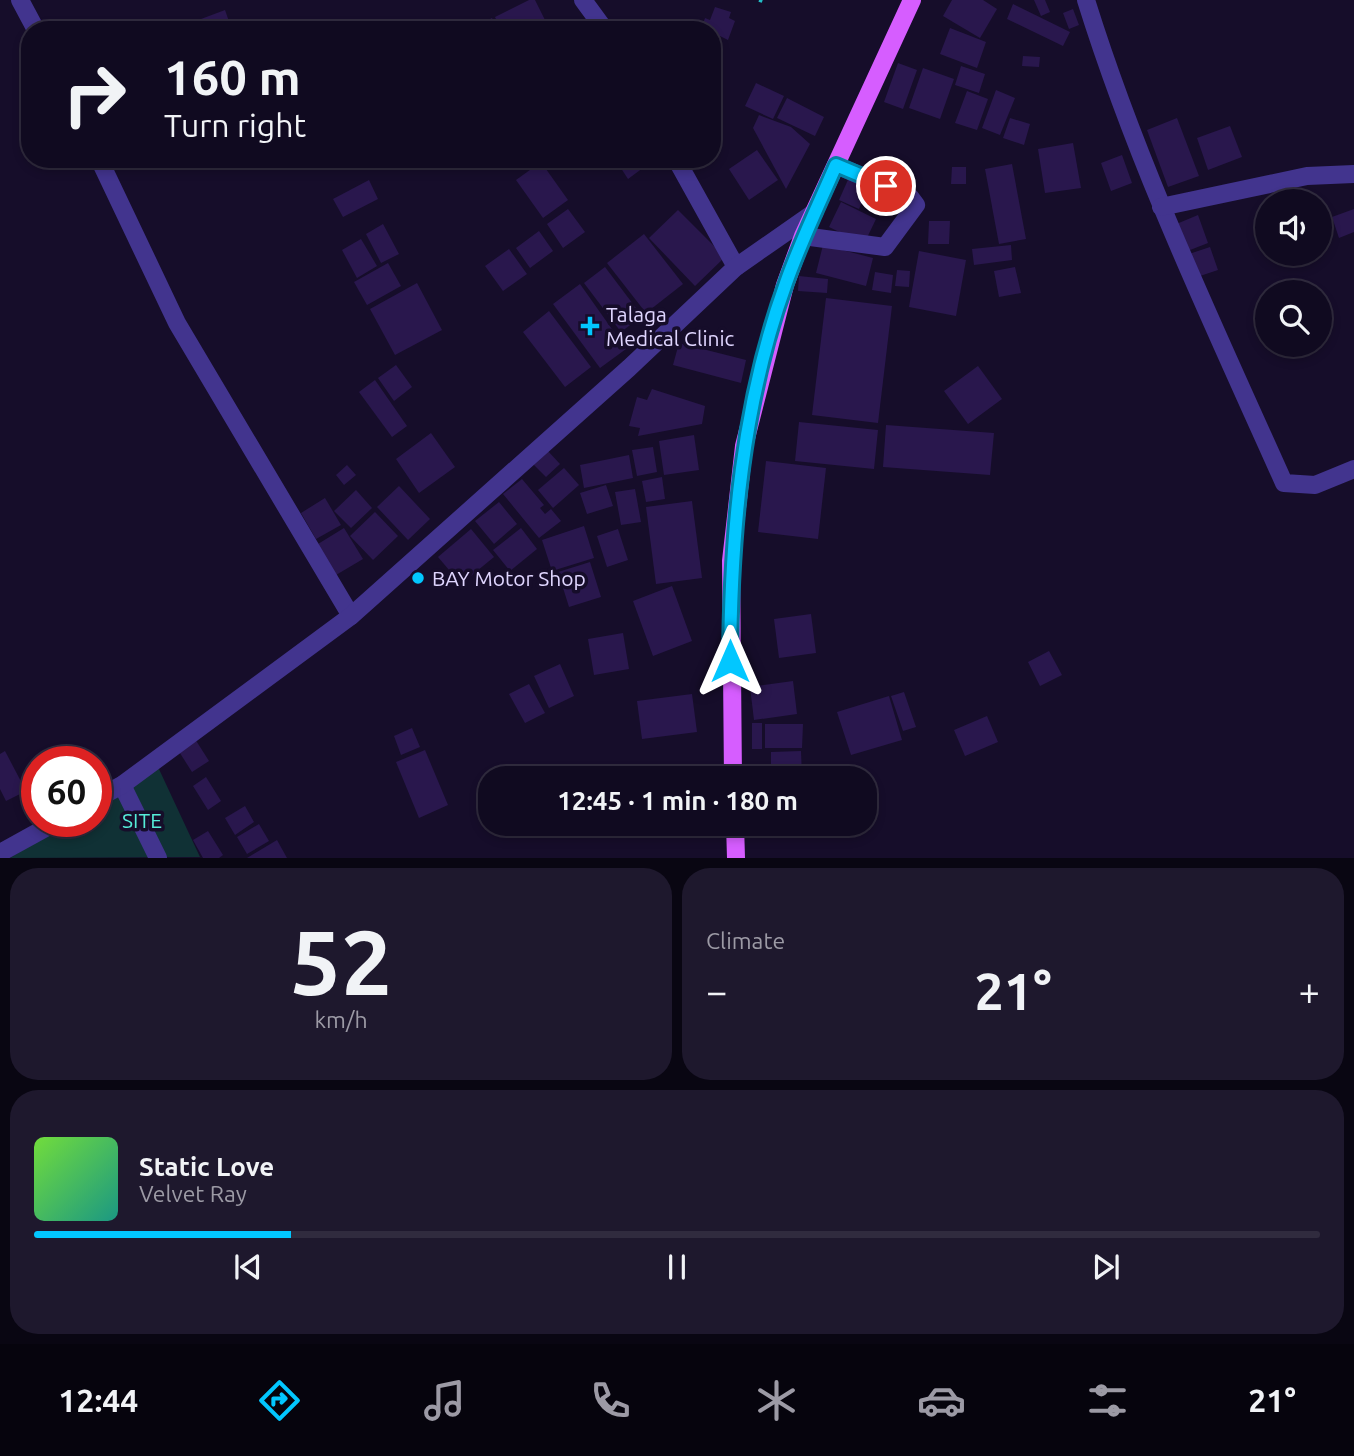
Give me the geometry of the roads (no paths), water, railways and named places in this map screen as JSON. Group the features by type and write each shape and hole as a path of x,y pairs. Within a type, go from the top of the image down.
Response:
{"main road":[{"path":"733,766 731,561 744,446 785,285 803,236 912,0"},
{"path":"735,836 736,858"}],"street":[{"path":"20,0 31,21"},
{"path":"583,0 598,21"},
{"path":"1086,0 1111,81 1161,207 1284,484 1315,485 1354,469"},
{"path":"803,236 885,247 916,205 910,197 836,165"},
{"path":"103,168 177,323 351,616"},
{"path":"681,168 736,267"},
{"path":"1161,207 1307,176 1354,174"},
{"path":"112,790 351,616 629,368 736,267 815,212"},
{"path":"122,785 158,858"},
{"path":"0,853 29,837"}],"place":[{"name":"Talaga Medical Clinic","path":"590,326"},
{"name":"BAY Motor Shop","path":"418,578"}],"park label":[{"name":"SITE","path":"142,820"}]}
